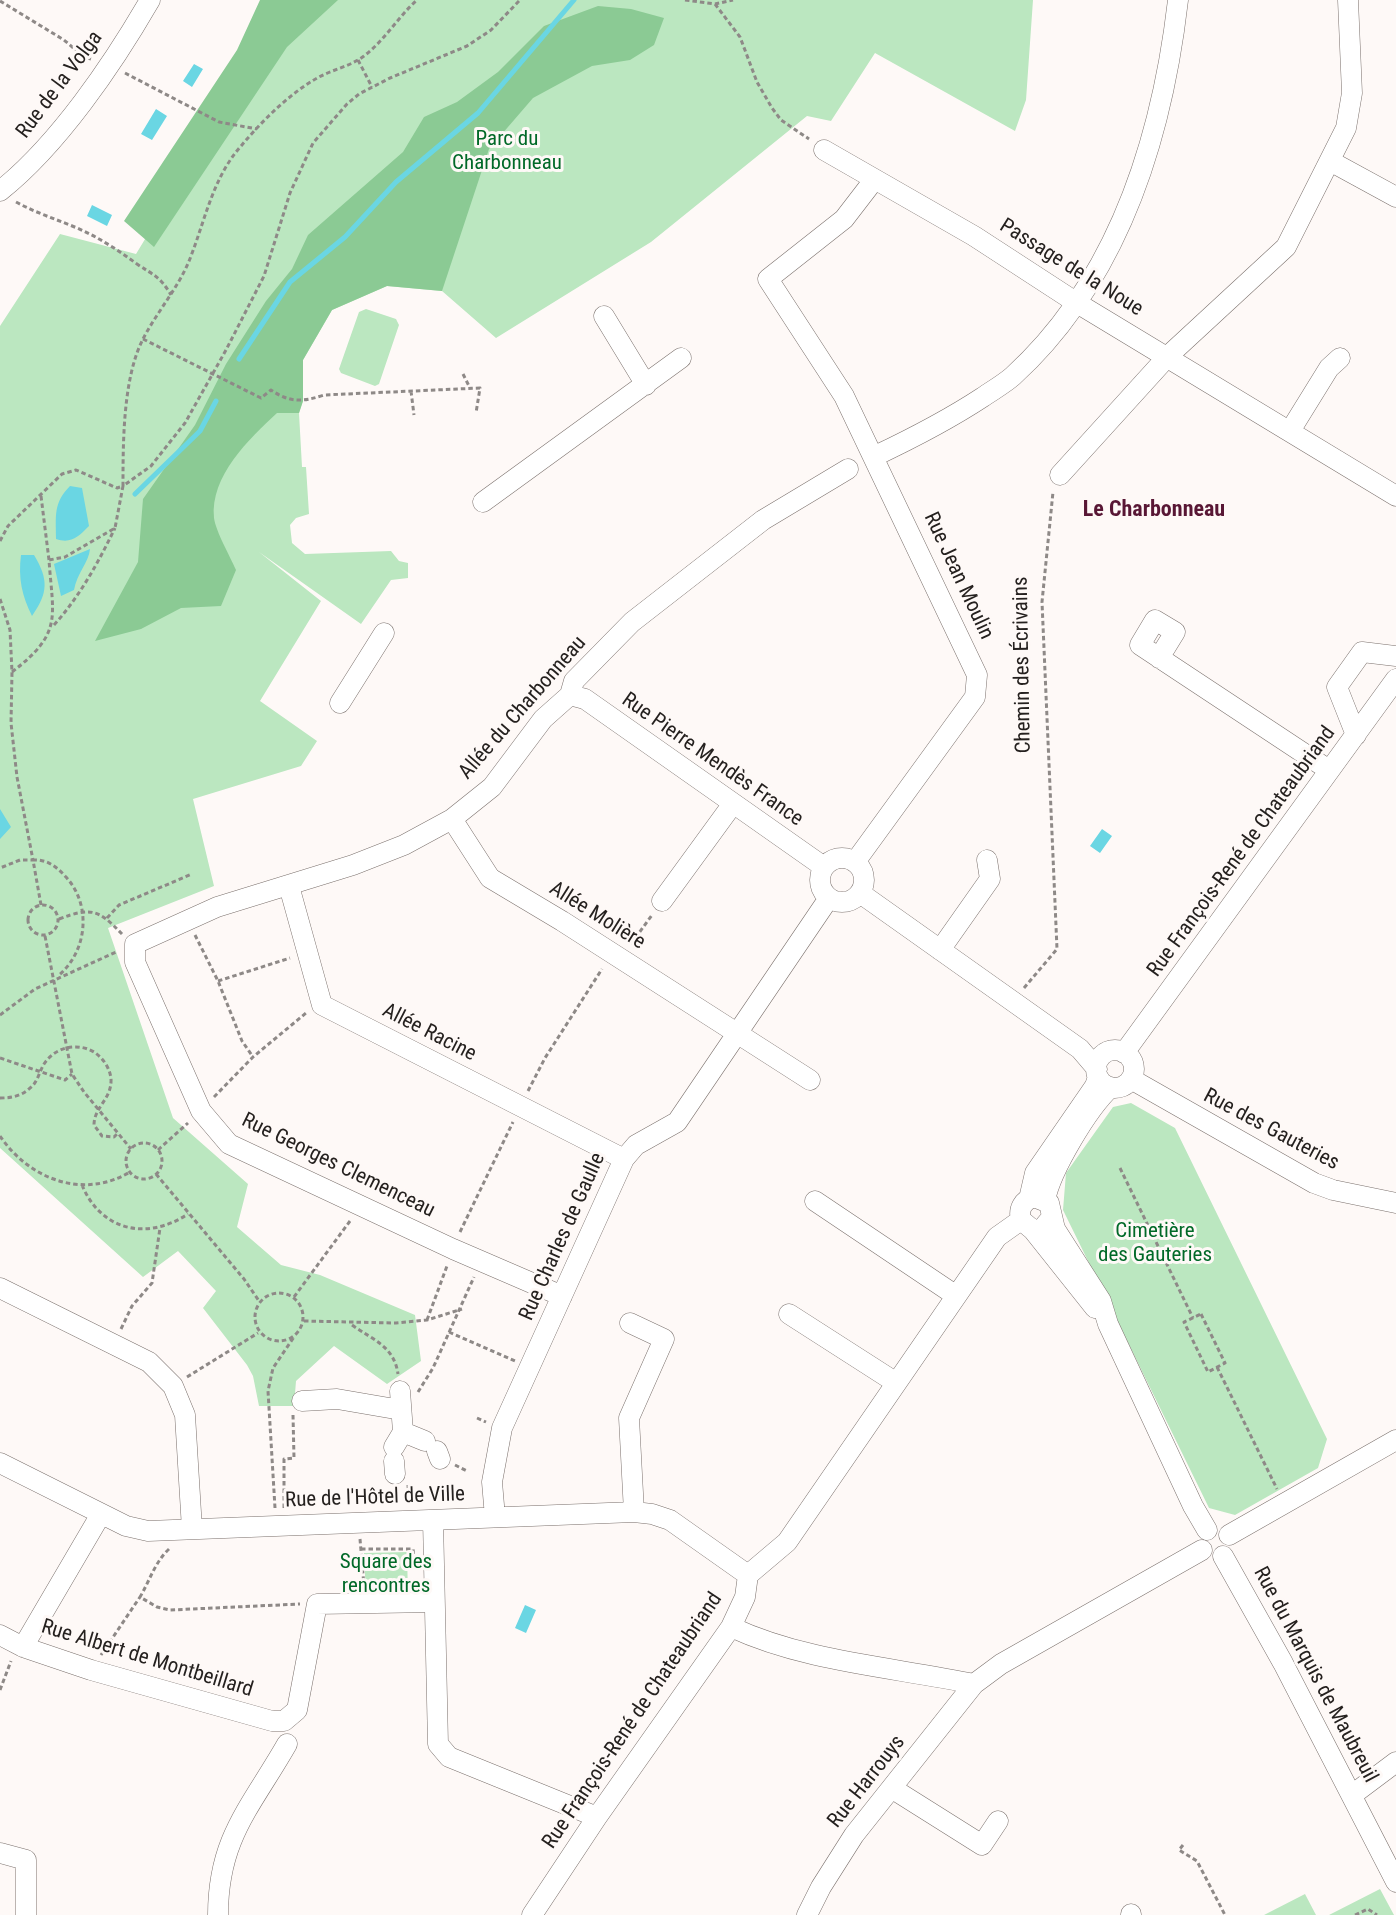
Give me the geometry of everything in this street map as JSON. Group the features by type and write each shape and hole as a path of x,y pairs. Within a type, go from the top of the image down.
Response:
{"street":[{"name":"Rue de la Volga","path":"1,190 22,174 57,135 109,64 150,0"},
{"path":"875,456 940,425 1012,377 1077,303 1105,259 1130,205 1165,86 1178,0"},
{"path":"1060,475 1168,356 1286,247 1346,128 1352,93 1348,0"},
{"name":"Passage de la Noue","path":"824,150 974,236 1077,303 1396,496"},
{"path":"1330,161 1396,197"},
{"name":"Rue Jean Moulin","path":"855,862 975,697 977,675 875,456 844,396 768,279 844,219 874,180"},
{"path":"604,316 646,385"},
{"path":"483,502 681,358"},
{"path":"1290,431 1329,368 1340,358"},
{"name":"Allée du Charbonneau","path":"135,944 217,907 289,886 404,845 452,819 492,787 543,719 570,695 574,681 632,622 689,575 763,520 849,469"},
{"path":"340,703 384,633"},
{"path":"1356,735 1337,687 1362,652 1396,656"},
{"path":"1159,657 1329,770"},
{"name":"Rue François-René de Chateaubriand","path":"1124,1053 1329,770 1393,691"},
{"name":"Rue Pierre Mendès France","path":"570,695 585,699 732,805 824,867"},
{"path":"662,901 732,805"},
{"name":"Allée Molière","path":"452,819 490,878 738,1032 810,1080"},
{"path":"842,858 855,862 863,873 863,887 860,893 849,901 842,902 829,898 821,887 820,880 824,867 842,858"},
{"path":"940,950 990,879 987,860"},
{"path":"289,886 322,1005"},
{"path":"748,1575 787,1542 997,1236 1027,1225 1042,1228 1042,1205 1052,1175 1095,1107 1102,1072 1114,1051 1124,1053 1133,1065 1131,1079 1122,1087 1102,1072 1080,1049 860,893"},
{"name":"Rue Charles de Gaulle","path":"495,1517 492,1482 502,1428 624,1159 636,1145 677,1122 829,898"},
{"name":"Rue Georges Clemenceau","path":"135,944 135,962 201,1111 229,1144 453,1249 562,1296"},
{"name":"Allée Racine","path":"322,1005 624,1159"},
{"name":"Rue des Gauteries","path":"1131,1079 1314,1183 1352,1195 1396,1203"},
{"path":"815,1201 955,1295"},
{"path":"1042,1205 1020,1210 1027,1225 1108,1324"},
{"path":"1042,1205 1055,1229 1093,1285 1108,1324 1207,1530"},
{"path":"0,1288 148,1362 173,1386 185,1415 192,1529"},
{"path":"789,1314 895,1382"},
{"path":"630,1323 664,1339 629,1418 634,1512"},
{"path":"302,1401 406,1398 397,1453 434,1450"},
{"path":"1229,1535 1396,1440"},
{"name":"Rue de l'Hôtel de Ville","path":"0,1463 126,1526 148,1531 634,1512 652,1514 670,1520 748,1575"},
{"path":"23,1647 101,1514"},
{"path":"433,1520 425,1602 438,1744 449,1756 597,1817"},
{"path":"1222,1528 1229,1535 1230,1549 1223,1556 1209,1557 1202,1550 1200,1541 1207,1530 1222,1528"},
{"name":"Rue Harrouys","path":"807,1915 821,1887 854,1835 893,1789 974,1684 1001,1664 1202,1550"},
{"name":"Rue du Marquis de Maubreuil","path":"1223,1556 1396,1882"},
{"name":"Rue François-René de Chateaubriand","path":"532,1915 597,1817 730,1627 745,1597 748,1575"},
{"path":"317,1604 425,1602"},
{"name":"Rue Albert de Montbeillard","path":"0,1635 23,1647 91,1670 272,1721 284,1721 297,1710 317,1604"},
{"path":"730,1627 763,1642 795,1650 974,1684"},
{"path":"218,1915 221,1870 234,1830 287,1744"},
{"path":"1352,1796 1396,1762"},
{"path":"893,1789 982,1845 998,1821"},
{"path":"0,1853 26,1860 26,1915"}],"path":[{"path":"12,672 35,655 54,625 70,607 94,572 116,528 123,486 123,456 132,368 143,339 171,295 191,256 214,188 231,158 257,129 305,86 358,60 380,42 417,0"},
{"path":"0,541 8,526 62,474 76,470 117,488 151,466 185,423 264,276 290,193 313,143 347,104 372,87 468,46 491,30 520,0"},
{"path":"685,0 715,4 733,0"},
{"path":"0,1 64,40 84,57 109,64 219,122 257,129"},
{"path":"715,4 740,37 757,82 772,108 781,120 824,150"},
{"path":"358,60 372,87"},
{"path":"1,190 14,201 37,214 77,228 129,255 139,265 159,277 171,295"},
{"path":"143,339 261,398 271,390 286,400 306,401 324,395 480,388 476,413"},
{"path":"463,374 470,388"},
{"path":"411,391 414,415"},
{"name":"Chemin des Écrivains","path":"1013,1001 1057,949 1042,602 1053,488 1060,475"},
{"path":"41,495 54,625"},
{"path":"49,560 65,557 116,528"},
{"path":"0,599 10,630 11,723 16,766 41,905"},
{"path":"0,868 20,860 42,859 58,868 73,884 83,910 84,930 69,966 54,979"},
{"path":"107,918 119,904 192,874"},
{"path":"614,955 627,950 662,901"},
{"path":"41,905 53,908 59,919 56,931 45,936 33,932 28,922 31,911 41,905"},
{"path":"0,1016 35,989 135,944 107,918 83,910 59,919"},
{"path":"187,920 218,981 242,1041 253,1057"},
{"path":"45,936 72,1074 131,1149"},
{"path":"218,981 306,953"},
{"path":"158,1150 201,1111 253,1057 304,1014 322,1005"},
{"path":"0,1098 12,1097 29,1089 52,1056 68,1048 87,1049 106,1063 110,1073 110,1090 93,1122 97,1132 106,1137 118,1133"},
{"path":"0,1058 65,1080 72,1074"},
{"path":"0,1136 24,1164 52,1179 82,1185 109,1181 130,1172"},
{"path":"146,1143 158,1150 162,1165 156,1174 142,1179 130,1172 126,1160 131,1149 146,1143"},
{"path":"1120,1168 1193,1318"},
{"path":"156,1174 244,1279 259,1301"},
{"path":"82,1185 89,1202 120,1226 142,1229 160,1228 188,1214"},
{"path":"294,1297 345,1228 358,1205"},
{"path":"114,1345 132,1306 152,1283 160,1228"},
{"path":"427,1320 453,1249"},
{"path":"406,1398 433,1368 462,1309 480,1261"},
{"path":"280,1526 268,1391 273,1368 294,1337 304,1321 303,1308 294,1297 276,1292 259,1301 254,1317 259,1332 275,1342 294,1337"},
{"path":"304,1321 351,1324 427,1320 462,1309"},
{"path":"1201,1314 1225,1363 1208,1372 1184,1322 1193,1318 1201,1314"},
{"path":"351,1324 385,1344 396,1362 406,1398"},
{"path":"197,1370 259,1332"},
{"path":"449,1332 530,1368"},
{"path":"1217,1367 1284,1504"},
{"path":"280,1526 284,1460 294,1458 293,1413 302,1412 302,1401"},
{"path":"397,1453 397,1522"},
{"path":"365,1603 361,1549 413,1549 425,1602"},
{"path":"91,1670 140,1597 157,1560"},
{"path":"140,1597 157,1607 170,1610 317,1604"},
{"path":"0,1690 9,1664 23,1647"},
{"path":"1183,1845 1179,1850 1197,1861 1225,1915"},
{"path":"1355,1915 1368,1909 1377,1915"}],"green space":[{"path":"260,0 338,0 287,47 154,247 124,221 237,50"},
{"name":"Parc du Charbonneau","path":"290,0 1033,0 1026,100 1015,131 875,53 831,121 807,116 651,242 496,338 442,291 387,286 332,310 303,360 303,401 299,413 302,467 306,467 309,514 296,518 290,525 292,543 305,554 391,551 399,561 408,563 408,578 391,580 361,624 259,552 321,601 260,701 317,741 301,766 193,799 214,886 108,928 173,1118 248,1184 237,1227 281,1265 320,1275 415,1315 421,1361 387,1384 334,1346 296,1381 294,1406 259,1406 253,1376 247,1365 203,1308 216,1291 178,1251 143,1277 0,1148 0,326 60,234 136,254"},
{"path":"598,6 631,9 664,18 654,45 630,60 592,66 533,98 489,149 442,291 387,286 332,310 303,360 303,401 299,413 277,413 244,447 225,473 218,488 214,502 215,524 236,570 221,606 181,608 141,629 95,641 138,562 143,499 195,425 226,364 266,301 292,269 308,235 403,152 424,117 457,102 498,72 544,26"},
{"path":"366,309 396,319 399,325 379,384 375,386 341,373 339,369 359,312"},
{"name":"Cimetière des Gauteries","path":"1131,1103 1175,1128 1327,1439 1318,1468 1235,1515 1209,1508 1063,1210 1066,1173 1113,1107"},
{"name":"Square des rencontres","path":"407,1552 408,1596 366,1597 364,1553"},
{"path":"1380,1889 1394,1915 1329,1915"},
{"path":"1305,1894 1316,1915 1264,1915"}],"water":[{"path":"194,64 203,69 192,87 183,81"},
{"path":"156,109 167,116 152,140 141,134"},
{"path":"92,205 112,215 107,226 87,216"},
{"path":"70,486 82,488 89,526 74,539 66,541 56,539 56,523 58,504"},
{"path":"90,549 74,590 61,596 54,564"},
{"path":"21,555 34,555 44,579 44,593 32,616 22,587"},
{"path":"0,809 11,827 0,839"},
{"path":"1102,829 1112,836 1100,853 1090,846"},
{"path":"525,1605 536,1610 526,1633 515,1628"}],"waterway":[{"path":"239,359 290,282 345,237 396,182 478,113 574,0"},
{"path":"135,494 200,431 216,401"}],"district":[{"name":"Le Charbonneau","path":"1154,510"}]}
